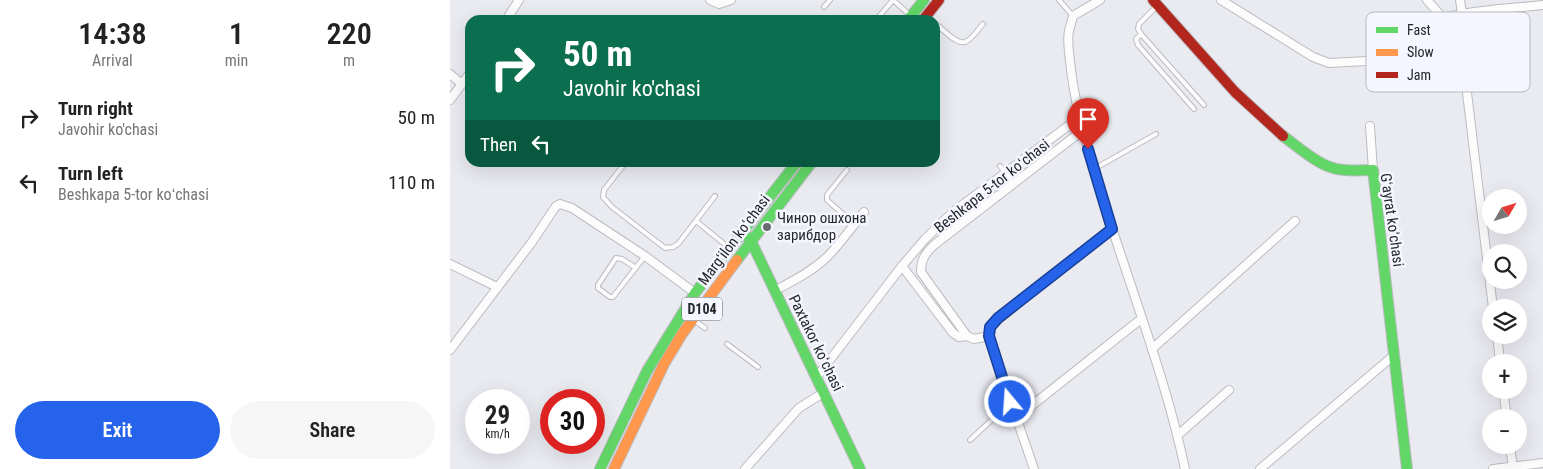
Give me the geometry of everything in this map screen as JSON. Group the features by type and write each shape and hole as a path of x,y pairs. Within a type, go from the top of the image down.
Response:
{"main road":[{"path":"912,15 924,0"},
{"path":"932,15 939,0"},
{"name":"Gʻayrat koʻchasi","path":"1156,3 1238,97 1274,129 1331,168 1340,170 1373,170 1404,467"},
{"name":"Margʻilon koʻchasi","path":"600,469 647,371 695,293 792,167"},
{"name":"Margʻilon koʻchasi","path":"614,469 664,364 682,334 808,167"},
{"name":"Paxtakor koʻchasi","path":"743,232 751,241 860,469"}],"street":[{"path":"509,15 519,0"},
{"path":"710,0 719,4 731,0"},
{"path":"1100,0 1073,16 1068,44 1072,84 1083,130 1112,229 1178,435 1185,469"},
{"path":"1221,0 1313,57 1329,63 1366,62"},
{"path":"1427,0 1438,12"},
{"path":"1480,12 1543,5"},
{"path":"450,74 462,84"},
{"path":"450,100 465,80"},
{"path":"1467,92 1493,299"},
{"name":"Beshkapa 5-tor koʻchasi","path":"816,378 925,239 953,212 1080,117"},
{"path":"1370,126 1373,170"},
{"path":"967,336 921,272 921,262 925,254 934,245 1083,130"},
{"path":"450,350 532,242 556,206 560,204 572,208 645,256 695,293"},
{"path":"774,291 804,275 828,256 864,212"},
{"path":"1152,349 1295,221"},
{"path":"1034,469 989,336 990,327 998,318 1112,229"},
{"path":"450,264 497,287"},
{"path":"902,266 953,333 959,337 967,336 974,339 989,336"},
{"path":"1016,418 1141,319"},
{"path":"1260,469 1393,356"},
{"path":"1178,435 1229,390"},
{"path":"744,469 799,408 823,393"},
{"path":"1511,454 1513,468"},
{"path":"1493,469 1543,463"}],"lane":[{"path":"824,7 830,0"},
{"path":"880,15 893,0 907,15"},
{"path":"1059,0 1073,16"},
{"path":"1156,3 1139,24 1138,29 1204,105"},
{"path":"940,27 956,40 965,42 983,24"},
{"path":"1141,34 1136,39 1138,45 1194,109"},
{"path":"1094,169 1156,134"},
{"path":"1000,166 1013,184"},
{"path":"622,167 603,192 605,200 665,248 678,244 715,196"},
{"path":"847,170 827,195 827,200 854,224"},
{"path":"696,221 730,248"},
{"path":"636,268 622,259 616,258 598,285 598,288 610,297 613,297 636,268 645,256"},
{"path":"694,319 705,328"},
{"path":"727,344 758,367"},
{"path":"970,440 1010,402"}],"traffic: fast":[{"path":"912,15 924,0"},
{"path":"1283,136 1314,159 1327,166 1342,170 1373,170 1407,469"},
{"path":"600,469 647,371 695,293 793,167"},
{"path":"737,260 808,167"},
{"path":"747,236 860,469"}],"traffic: slow":[{"path":"614,469 664,364 682,334 737,260"}],"traffic: jam":[{"path":"927,15 939,0"},
{"path":"1153,0 1235,92 1283,136"}],"place":[{"name":"Чинор ошхона зарибдор","path":"767,227"}],"route":[{"path":"1010,402 989,336 990,327 998,318 1112,229 1088,149"}]}
